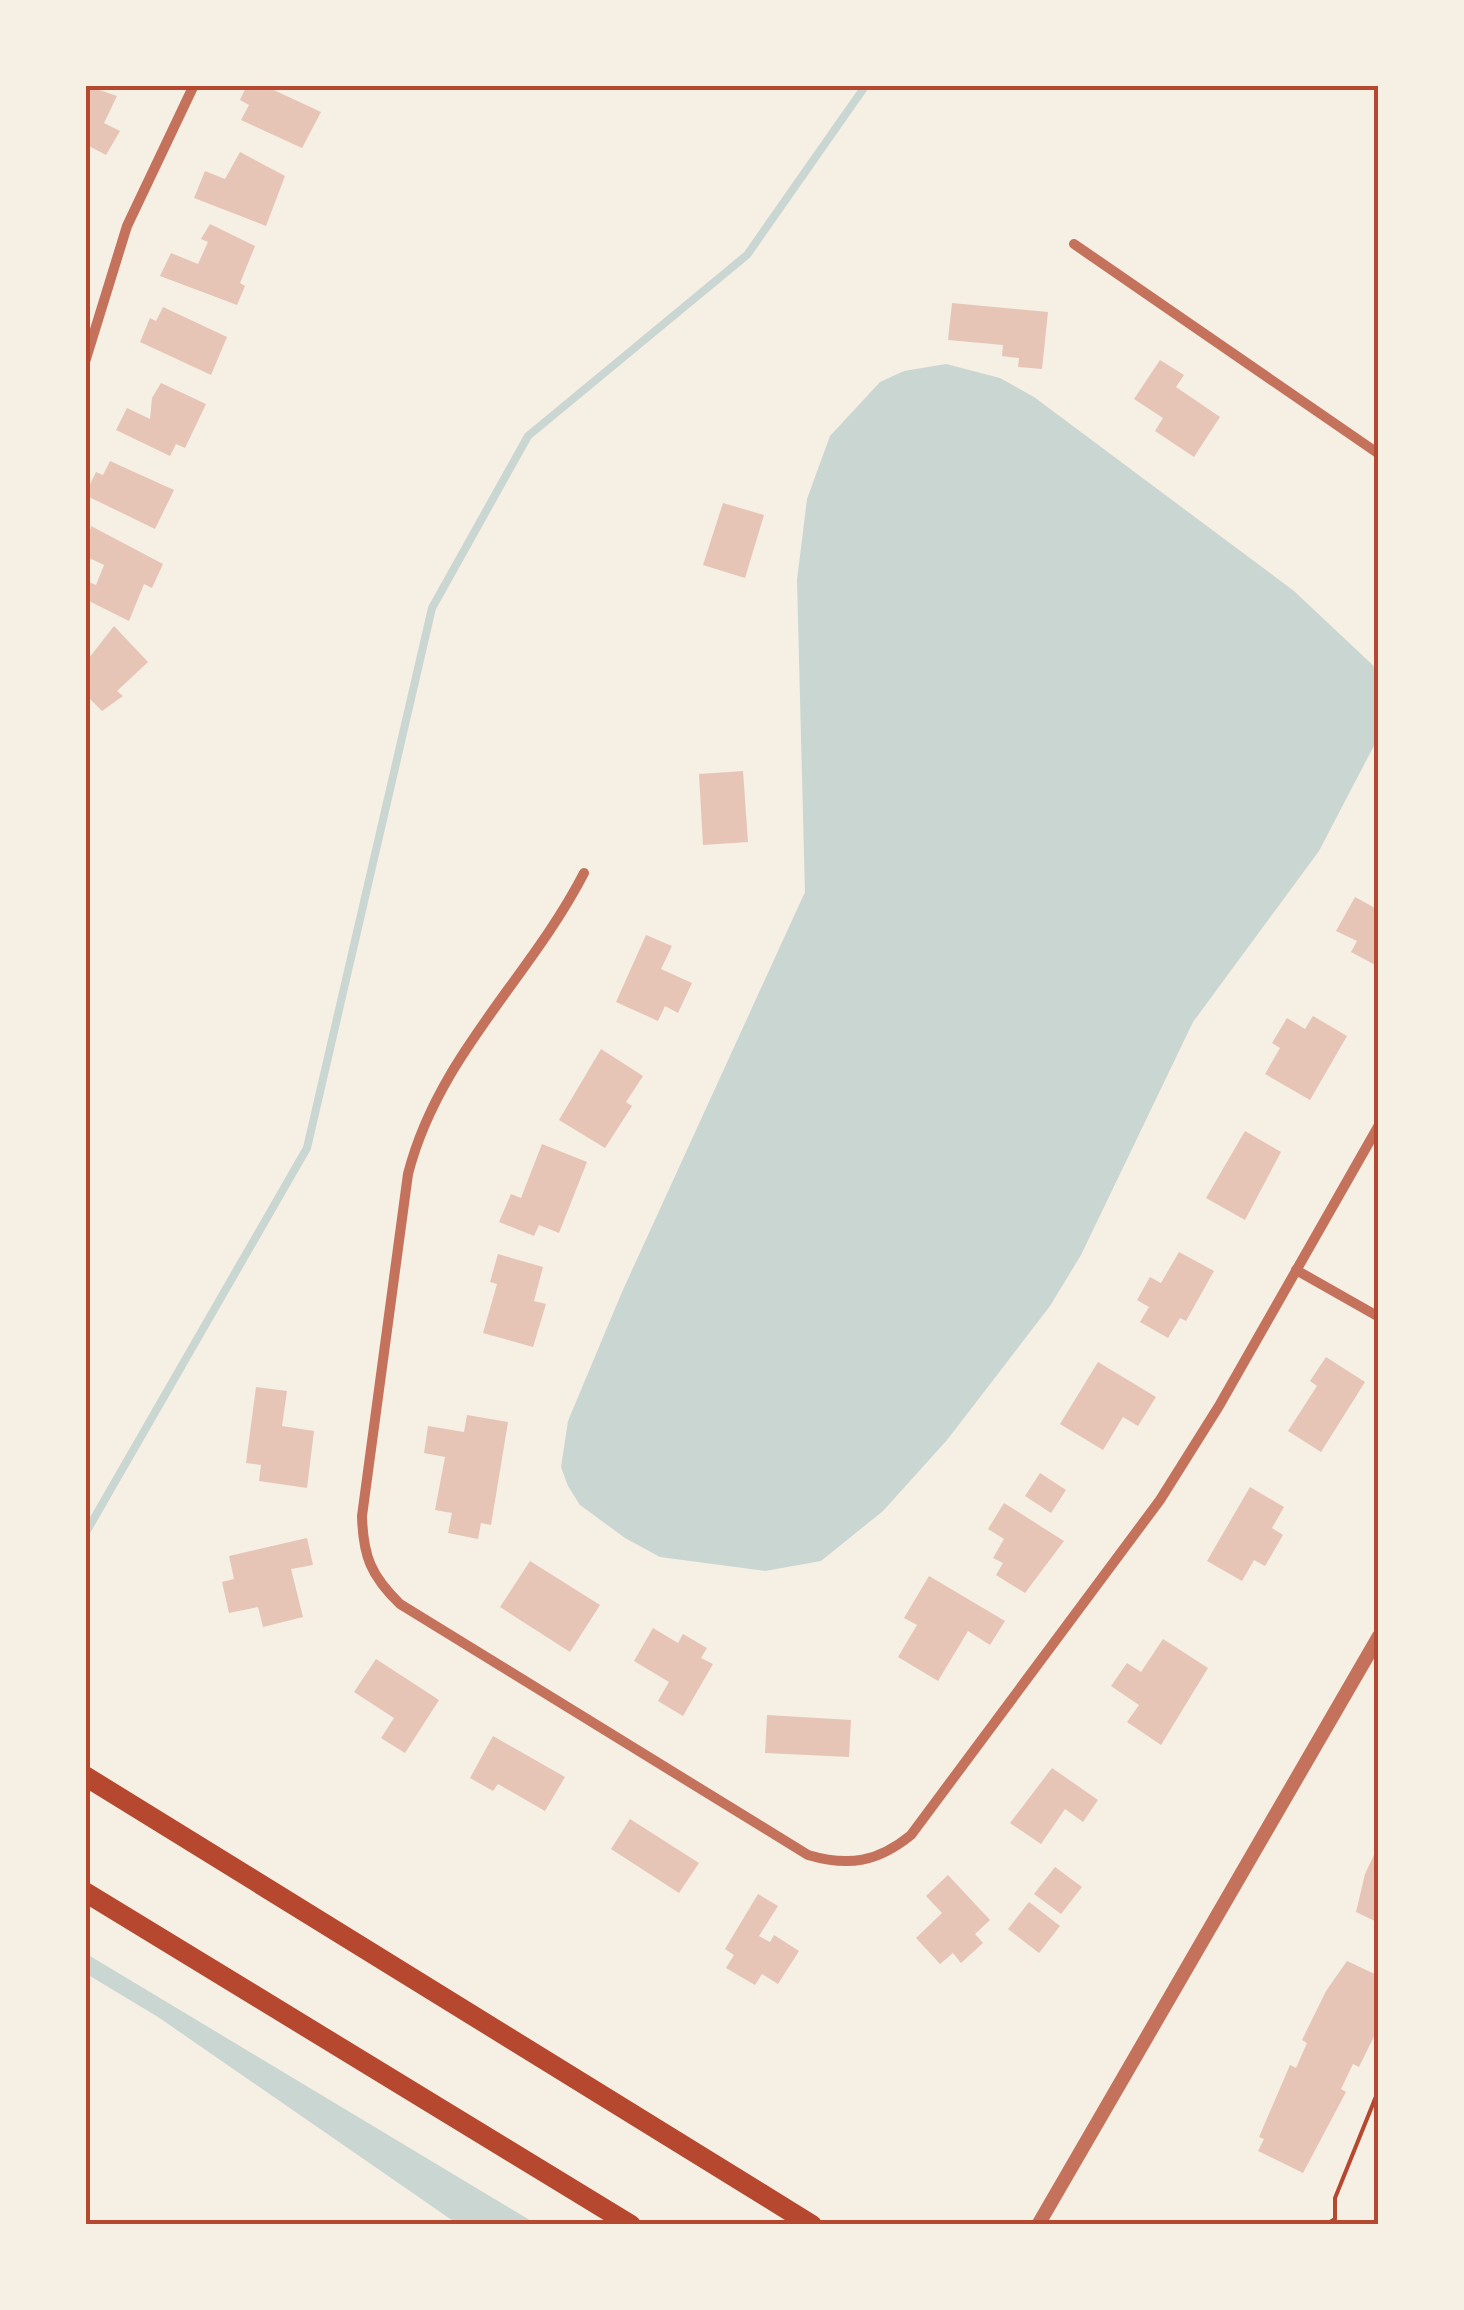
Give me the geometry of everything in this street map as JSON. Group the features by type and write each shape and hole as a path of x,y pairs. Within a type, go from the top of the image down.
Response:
{"highway":[{"path":"85,1776 812,2225"},
{"path":"85,1892 631,2225"}],"street":[{"path":"85,362 127,226 194,85"},
{"path":"1074,244 1379,454"},
{"path":"584,873 561,918 457,1057 416,1140 408,1174 370,1458 362,1548 369,1568 400,1604 808,1855 835,1863 862,1862 891,1851 911,1834 1160,1500 1379,1125"},
{"path":"1296,1270 1379,1317"},
{"path":"1038,2225 1379,1636"}],"path":[{"path":"1325,2225 1335,2219 1335,2198 1379,2090"}],"shaded area":[{"path":"946,364 1000,378 1034,397 1294,591 1379,671 1379,736 1319,851 1193,1022 1081,1255 1050,1306 947,1440 883,1511 821,1561 765,1571 660,1557 625,1538 580,1505 561,1467 568,1421 622,1292 805,892 797,580 807,499 830,436 880,382 904,371"},
{"path":"85,1953 538,2225 459,2225 158,2017 85,1973"}],"building":[{"path":"85,85 117,96 104,123 120,131 106,155 85,144"},
{"path":"247,85 263,85 321,112 302,148 241,120 249,105 240,100"},
{"path":"240,152 285,176 266,226 194,198 205,171 225,179"},
{"path":"210,224 255,246 240,283 245,286 237,305 160,276 171,253 198,264 208,242 201,239"},
{"path":"952,303 1048,312 1042,369 1018,367 1019,358 1002,356 1003,345 948,340"},
{"path":"163,307 227,337 211,375 140,342 150,318 156,321"},
{"path":"1160,360 1184,375 1176,387 1220,417 1194,457 1155,431 1163,418 1134,399"},
{"path":"161,383 206,404 185,448 176,444 170,456 116,430 127,408 150,419 152,398"},
{"path":"110,461 174,490 155,529 85,495 96,472 103,475"},
{"path":"723,503 764,515 745,578 703,565"},
{"path":"91,526 163,564 152,588 144,584 129,621 85,599 89,582 96,585 104,565 85,556"},
{"path":"114,626 148,662 117,691 123,696 102,711 85,694 85,654 89,658"},
{"path":"743,771 748,842 703,845 699,774"},
{"path":"1355,897 1375,908 1379,902 1379,967 1351,952 1357,941 1336,931"},
{"path":"646,935 672,946 661,969 692,983 678,1013 665,1006 658,1021 616,1002"},
{"path":"1313,1016 1347,1036 1310,1100 1265,1074 1280,1048 1272,1043 1287,1018 1305,1029"},
{"path":"601,1049 643,1076 626,1102 632,1106 605,1148 559,1120"},
{"path":"1245,1131 1281,1152 1245,1220 1206,1198"},
{"path":"542,1144 587,1162 559,1233 539,1225 534,1236 499,1222 511,1194 521,1198"},
{"path":"1179,1252 1214,1271 1186,1321 1180,1318 1168,1338 1140,1322 1149,1307 1137,1300 1150,1277 1161,1283"},
{"path":"498,1254 543,1267 534,1301 546,1304 533,1347 483,1333 497,1284 490,1282"},
{"path":"1326,1357 1365,1382 1321,1452 1288,1431 1317,1386 1310,1381"},
{"path":"1098,1362 1156,1397 1138,1426 1123,1417 1103,1450 1060,1424"},
{"path":"256,1387 287,1391 282,1426 314,1431 307,1488 259,1481 261,1465 246,1463"},
{"path":"467,1415 508,1422 491,1525 481,1523 478,1539 448,1533 452,1513 435,1510 445,1457 424,1453 428,1426 464,1432"},
{"path":"1040,1473 1066,1490 1051,1513 1025,1496"},
{"path":"1250,1487 1284,1507 1272,1528 1283,1535 1265,1566 1254,1560 1242,1581 1207,1561"},
{"path":"1004,1503 1064,1541 1025,1593 996,1575 1003,1563 993,1558 1004,1539 988,1529"},
{"path":"307,1538 313,1565 291,1569 303,1617 263,1627 258,1607 229,1613 222,1582 234,1579 229,1556"},
{"path":"530,1561 600,1605 570,1652 500,1607"},
{"path":"929,1576 1005,1621 990,1645 968,1631 938,1681 898,1657 917,1625 904,1618"},
{"path":"653,1628 678,1643 683,1634 707,1648 701,1658 713,1664 683,1716 658,1701 669,1682 634,1661"},
{"path":"1163,1639 1208,1668 1161,1745 1127,1722 1139,1705 1111,1686 1127,1663 1141,1672"},
{"path":"376,1659 439,1700 405,1753 381,1738 394,1718 354,1692"},
{"path":"767,1715 851,1720 849,1757 765,1753"},
{"path":"493,1736 565,1777 545,1811 498,1784 493,1791 470,1778"},
{"path":"1052,1768 1098,1800 1083,1822 1065,1809 1041,1844 1010,1823"},
{"path":"630,1819 699,1863 679,1893 611,1849"},
{"path":"1379,1844 1379,1923 1356,1912 1365,1874"},
{"path":"1055,1867 1082,1887 1061,1914 1034,1894"},
{"path":"948,1875 990,1920 975,1934 983,1943 961,1963 953,1953 940,1964 916,1938 942,1913 926,1896"},
{"path":"758,1894 778,1906 759,1936 770,1942 774,1935 799,1951 778,1984 762,1974 755,1985 726,1968 734,1955 725,1949"},
{"path":"1029,1902 1060,1926 1039,1953 1008,1929"},
{"path":"1347,1961 1379,1976 1379,2026 1359,2067 1353,2064 1341,2089 1346,2092 1303,2173 1258,2151 1264,2139 1259,2137 1290,2065 1296,2068 1307,2043 1302,2040 1326,1991"}],"waterway":[{"path":"85,1534 307,1148 432,608 528,436 747,255 866,85"}]}
